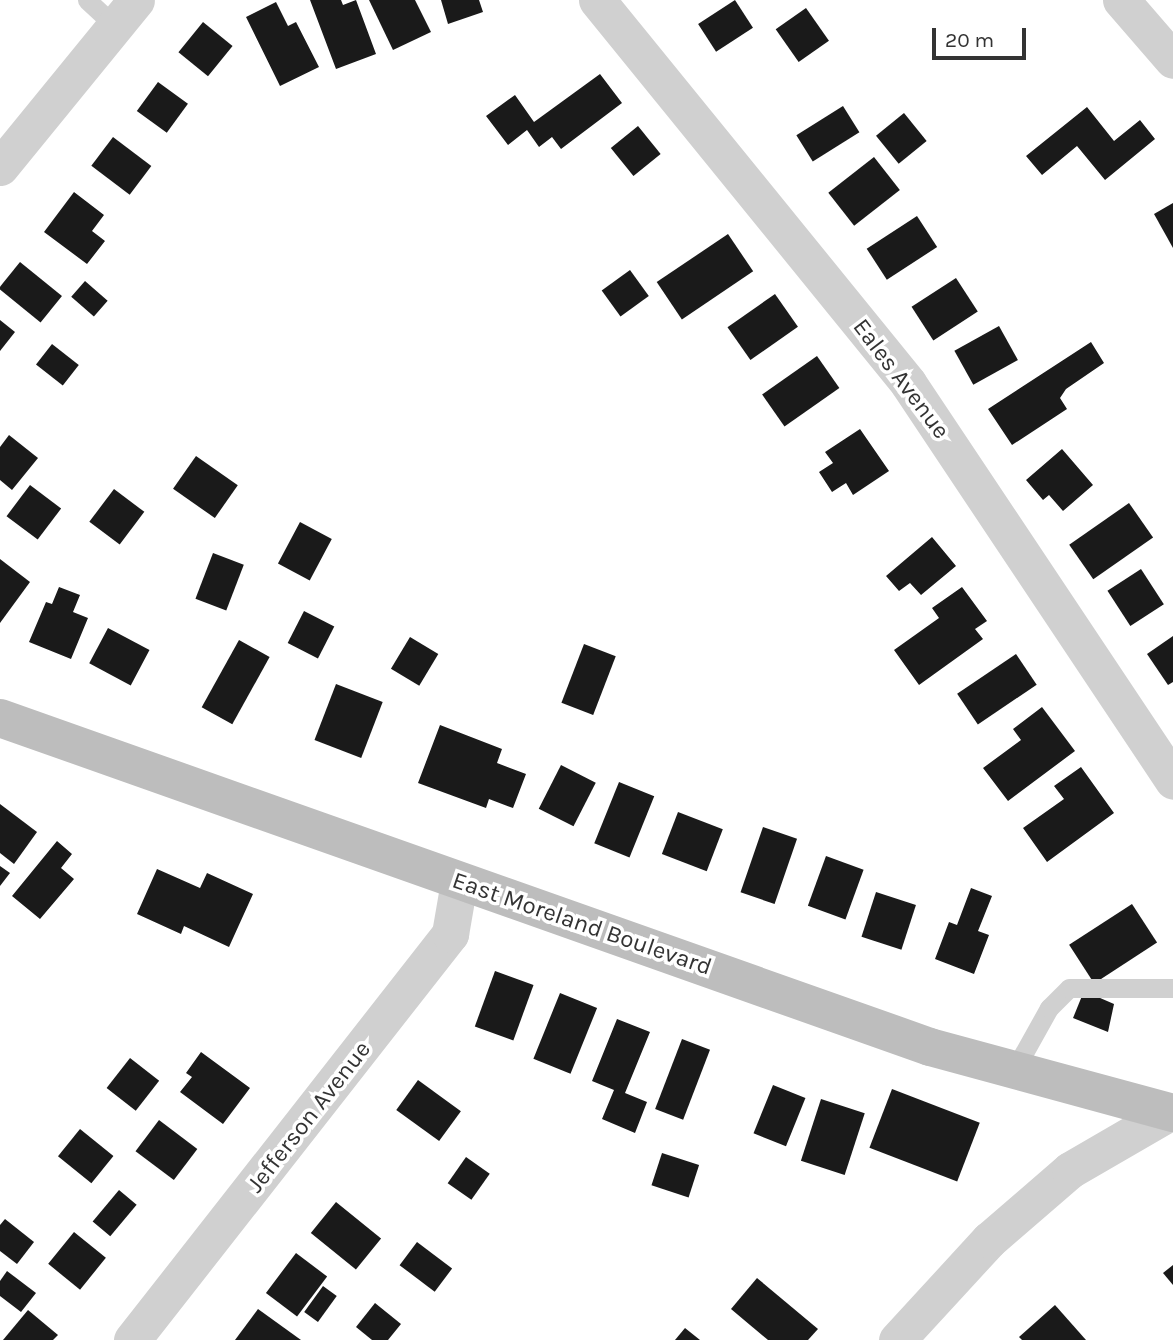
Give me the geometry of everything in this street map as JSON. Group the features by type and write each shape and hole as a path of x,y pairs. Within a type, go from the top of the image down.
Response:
{"main road":[{"name":"East Moreland Boulevard","path":"0,718 930,1047 1016,1067 1172,1113"}],"street":[{"name":"Eales Avenue","path":"597,0 908,383 1173,781"},
{"path":"1121,0 1172,57"},
{"path":"0,167 126,13"},
{"name":"Jefferson Avenue","path":"132,1340 450,934 459,882"},
{"path":"897,1340 989,1240 1070,1170 1172,1113"}],"lane":[{"path":"87,0 126,13"},
{"path":"1016,1067 1049,1008 1069,988 1173,988"}],"building":[{"path":"310,0 341,0 343,5 356,0 376,54 336,69"},
{"path":"369,0 415,0 431,32 393,50"},
{"path":"441,0 479,0 483,12 448,24"},
{"path":"735,0 753,28 716,52 698,24"},
{"path":"276,2 288,26 296,22 319,67 280,86 246,17"},
{"path":"806,8 829,41 799,62 776,29"},
{"path":"203,22 233,46 208,76 178,52"},
{"path":"600,74 622,103 561,149 552,137 539,147 527,130 508,145 486,116 515,95 534,122"},
{"path":"158,82 188,104 167,133 137,111"},
{"path":"843,106 859,132 813,161 796,135"},
{"path":"1087,107 1114,141 1140,120 1155,139 1105,180 1077,146 1042,175 1026,156"},
{"path":"904,113 927,141 899,164 876,136"},
{"path":"638,126 661,154 633,176 611,148"},
{"path":"113,137 151,166 130,195 91,166"},
{"path":"874,157 900,190 854,226 828,193"},
{"path":"74,192 104,215 92,231 105,241 87,264 44,232"},
{"path":"1173,203 1173,248 1154,214"},
{"path":"917,216 937,247 887,280 867,249"},
{"path":"728,234 753,271 682,319 657,282"},
{"path":"20,262 62,296 41,322 0,290"},
{"path":"630,270 649,296 620,316 602,291"},
{"path":"956,278 978,312 933,340 912,307"},
{"path":"85,281 108,301 94,317 71,297"},
{"path":"775,294 798,327 750,360 727,327"},
{"path":"0,320 15,332 0,351"},
{"path":"999,326 1018,360 973,385 954,351"},
{"path":"1091,342 1104,363 1066,389 1060,398 1067,409 1012,445 988,409"},
{"path":"52,344 79,365 63,385 36,364"},
{"path":"817,356 839,388 784,426 762,394"},
{"path":"860,429 889,471 853,495 846,483 832,492 819,472 833,463 825,452"},
{"path":"9,435 38,458 12,490 0,480 0,447"},
{"path":"1062,449 1093,485 1063,511 1049,495 1043,500 1026,480"},
{"path":"196,456 238,485 215,518 173,489"},
{"path":"30,485 61,508 38,540 7,516"},
{"path":"114,489 144,512 120,545 89,522"},
{"path":"1129,503 1153,537 1093,579 1069,545"},
{"path":"300,522 332,539 310,580 278,563"},
{"path":"932,537 956,566 921,595 910,583 899,591 886,576"},
{"path":"213,553 244,565 226,611 195,599"},
{"path":"0,559 30,582 0,623"},
{"path":"1141,569 1164,604 1130,626 1107,591"},
{"path":"59,587 80,595 73,612 88,618 71,659 29,642 46,602 52,604"},
{"path":"962,587 987,621 975,629 983,639 919,685 894,650 939,618 932,608"},
{"path":"304,611 334,626 318,659 288,643"},
{"path":"108,628 149,650 131,685 89,663"},
{"path":"1173,636 1173,682 1168,685 1147,654"},
{"path":"410,637 438,654 419,686 391,669"},
{"path":"239,640 270,657 232,724 202,707"},
{"path":"584,644 616,656 593,715 561,703"},
{"path":"1016,654 1037,685 978,724 957,694"},
{"path":"336,684 383,702 361,758 314,740"},
{"path":"1042,707 1075,751 1008,801 983,768 1021,740 1013,729"},
{"path":"440,725 502,749 497,763 526,774 513,808 489,799 486,808 418,783"},
{"path":"561,765 596,783 574,826 539,809"},
{"path":"1081,767 1114,813 1047,862 1023,828 1064,799 1054,786"},
{"path":"619,782 654,796 630,857 594,843"},
{"path":"0,804 37,832 14,864 0,853"},
{"path":"678,812 723,829 707,871 662,854"},
{"path":"763,827 797,839 775,904 741,892"},
{"path":"57,841 72,854 61,868 74,879 40,919 12,896"},
{"path":"826,856 864,870 845,919 808,906"},
{"path":"0,866 10,873 0,886"},
{"path":"157,869 200,888 207,873 253,894 229,947 184,926 181,934 137,914"},
{"path":"971,888 992,896 978,931 989,935 974,974 935,959 949,922 957,925"},
{"path":"876,892 916,905 901,950 861,937"},
{"path":"1132,904 1157,943 1094,983 1069,945"},
{"path":"495,971 534,985 513,1040 475,1026"},
{"path":"1084,991 1114,1004 1108,1032 1073,1018"},
{"path":"560,993 597,1008 570,1074 533,1059"},
{"path":"617,1019 650,1032 625,1093 647,1102 635,1133 602,1119 614,1090 592,1081"},
{"path":"682,1039 710,1050 683,1120 655,1109"},
{"path":"201,1052 250,1088 223,1124 180,1092 192,1077 186,1073"},
{"path":"130,1058 159,1081 136,1111 107,1088"},
{"path":"418,1080 461,1111 439,1141 396,1110"},
{"path":"773,1085 805,1098 786,1146 754,1133"},
{"path":"892,1089 980,1123 957,1182 869,1148"},
{"path":"821,1099 865,1113 845,1175 801,1161"},
{"path":"159,1120 197,1149 174,1180 136,1151"},
{"path":"80,1129 113,1156 91,1183 58,1156"},
{"path":"662,1153 699,1165 689,1197 651,1185"},
{"path":"466,1157 490,1174 471,1200 448,1183"},
{"path":"119,1190 137,1205 110,1236 93,1221"},
{"path":"336,1202 381,1239 356,1270 311,1233"},
{"path":"5,1219 34,1242 17,1264 0,1251 0,1225"},
{"path":"74,1232 106,1258 80,1290 48,1264"},
{"path":"417,1242 452,1268 435,1292 400,1265"},
{"path":"296,1253 327,1276 297,1316 266,1293"},
{"path":"1173,1265 1173,1285 1163,1273"},
{"path":"7,1271 36,1293 21,1312 0,1296 0,1281"},
{"path":"757,1278 818,1329 808,1340 768,1340 731,1309"},
{"path":"323,1286 337,1296 318,1322 304,1312"},
{"path":"375,1303 401,1324 388,1340 372,1340 356,1327"},
{"path":"1055,1305 1086,1340 1022,1340 1019,1337"},
{"path":"258,1309 301,1340 235,1340"},
{"path":"28,1310 58,1335 53,1340 3,1340"},
{"path":"685,1328 700,1340 675,1340"}]}
